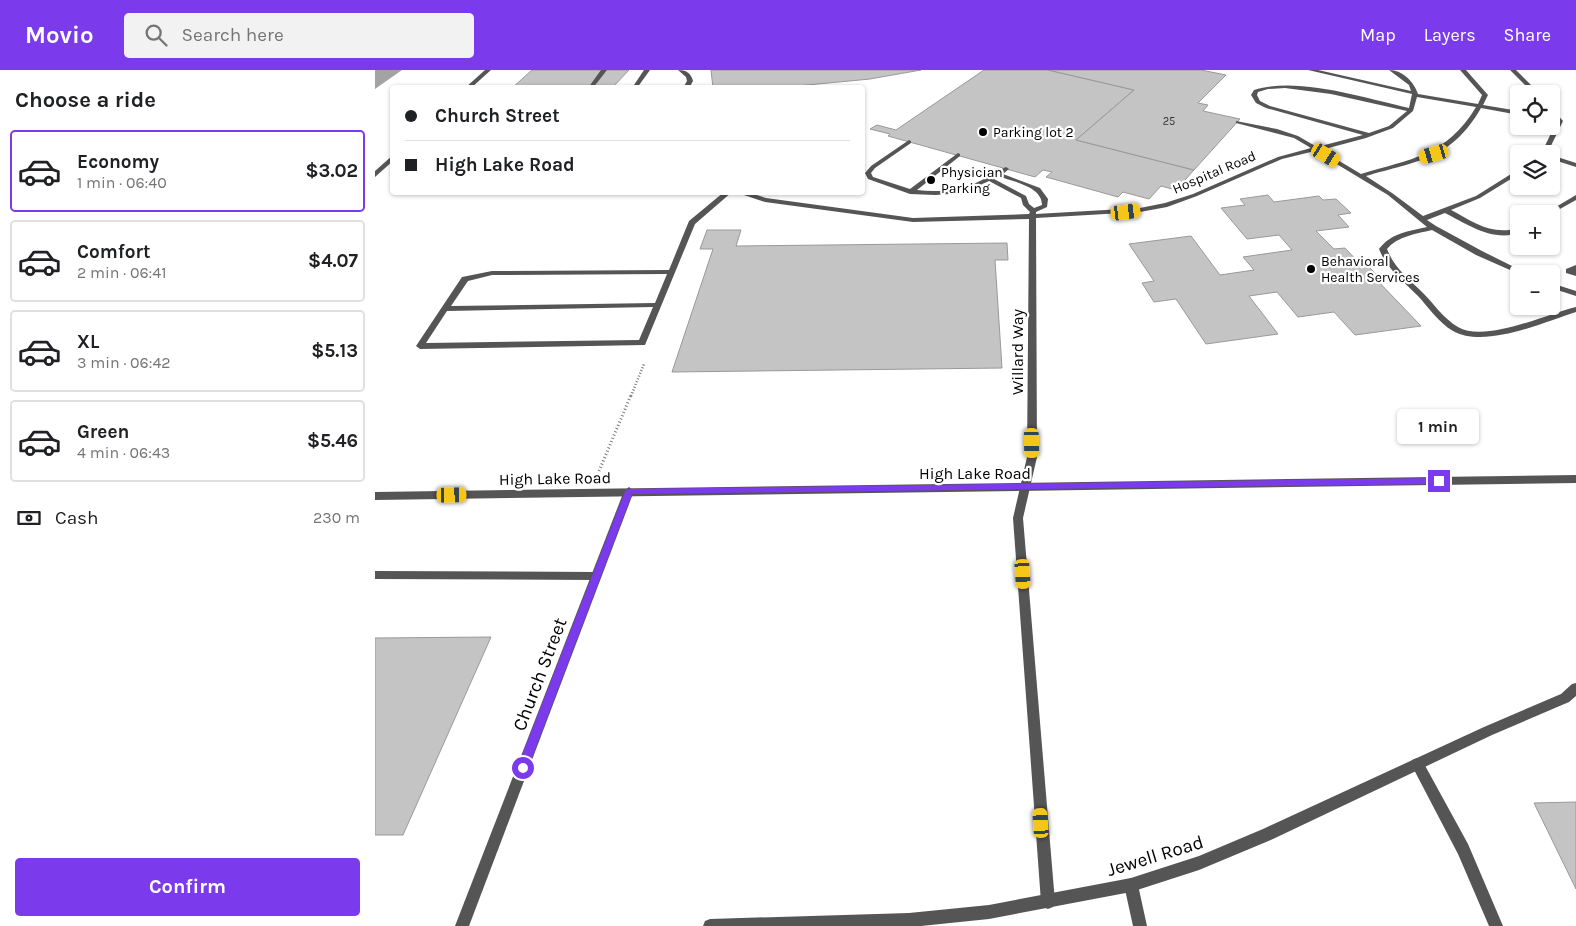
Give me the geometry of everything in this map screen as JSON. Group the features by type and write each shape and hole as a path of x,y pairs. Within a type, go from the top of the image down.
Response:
{"street":[{"path":"470,85 488,70"},
{"path":"592,85 604,70"},
{"path":"636,85 647,70"},
{"path":"681,70 689,76 690,81 688,85"},
{"path":"1311,70 1415,94 1510,111"},
{"path":"1370,135 1269,107 1258,102 1254,95 1265,87 1289,86 1411,110 1415,94 1413,84 1392,70"},
{"path":"1360,176 1434,154 1459,133 1480,105 1485,95 1463,70"},
{"path":"1513,70 1528,85"},
{"name":"Hospital Road","path":"748,195 765,200 913,220 1033,214 1113,214 1167,205 1195,195 1280,158 1370,135 1391,127 1411,110"},
{"path":"1549,145 1561,121"},
{"path":"1238,122 1277,130 1296,138 1390,194 1433,228 1510,267"},
{"path":"909,142 873,166 868,173 870,178 910,192 938,193 975,188 1006,168"},
{"path":"910,192 958,155"},
{"path":"375,175 390,160"},
{"path":"1560,160 1576,165"},
{"path":"990,179 1024,197 1025,204 1033,214 1045,206 1045,199 1038,189 998,174"},
{"path":"1422,219 1478,197 1510,177"},
{"path":"672,272 492,273 465,279 420,346 643,343 658,305 672,272 692,223 725,195"},
{"path":"1560,206 1576,197"},
{"path":"1445,210 1485,230 1510,234"},
{"name":"Willard Way","path":"1033,214 1032,457 1027,488 1018,518 1048,902"},
{"path":"1433,228 1395,238 1387,243 1383,250 1386,259 1396,271 1455,329 1472,335 1495,333 1576,309"},
{"path":"1576,267 1569,271 1576,274"},
{"path":"1560,288 1576,294"},
{"path":"445,309 658,305"},
{"name":"High Lake Road","path":"375,496 629,491 1027,488 1576,478"},
{"name":"Church Street","path":"462,926 629,491"},
{"path":"375,576 596,576"},
{"name":"Jewell Road","path":"710,926 909,920 989,912 1131,885 1199,863 1267,834 1565,698 1576,688"},
{"path":"1417,764 1463,849 1495,926"},
{"path":"1131,885 1140,926"}],"path":[{"path":"599,471 644,364"}],"shaded area":[{"path":"375,70 402,70 375,89"}],"building":[{"path":"532,70 629,70 615,85 515,85"},
{"path":"711,70 921,70 870,79 807,85 713,85"},
{"name":"Parking lot 2","path":"984,70 1048,70 1134,90 1076,140 1194,170 1176,190 1161,186 1149,199 1123,192 1118,197 1046,177 1052,172 1043,170 1035,177 888,136 890,134 870,129 877,125 896,130"},
{"path":"1048,70 1201,70 1226,75 1198,103 1208,105 1203,111 1240,119 1194,170 1076,140 1134,90"},
{"name":"Behavioral Health Services","path":"1268,195 1274,202 1319,196 1323,200 1336,199 1351,213 1338,215 1349,227 1316,231 1334,249 1345,248 1363,267 1368,266 1378,276 1374,277 1421,326 1355,335 1334,312 1298,317 1277,292 1249,296 1278,334 1206,344 1176,299 1154,302 1142,283 1154,281 1129,244 1191,236 1220,275 1254,270 1243,257 1292,250 1279,235 1247,239 1221,208 1245,205 1240,199"},
{"path":"707,230 741,230 736,246 1007,243 1008,260 995,260 1002,368 672,372 713,249 700,249"},
{"path":"491,637 403,835 375,835 375,638"},
{"path":"1576,802 1576,889 1534,803"}],"place":[{"name":"Parking lot 2","path":"983,132"},
{"name":"Physician Parking","path":"931,180"},
{"name":"Behavioral Health Services","path":"1311,269"}],"route":[{"path":"523,768 629,491 1027,488 1439,481"}]}
